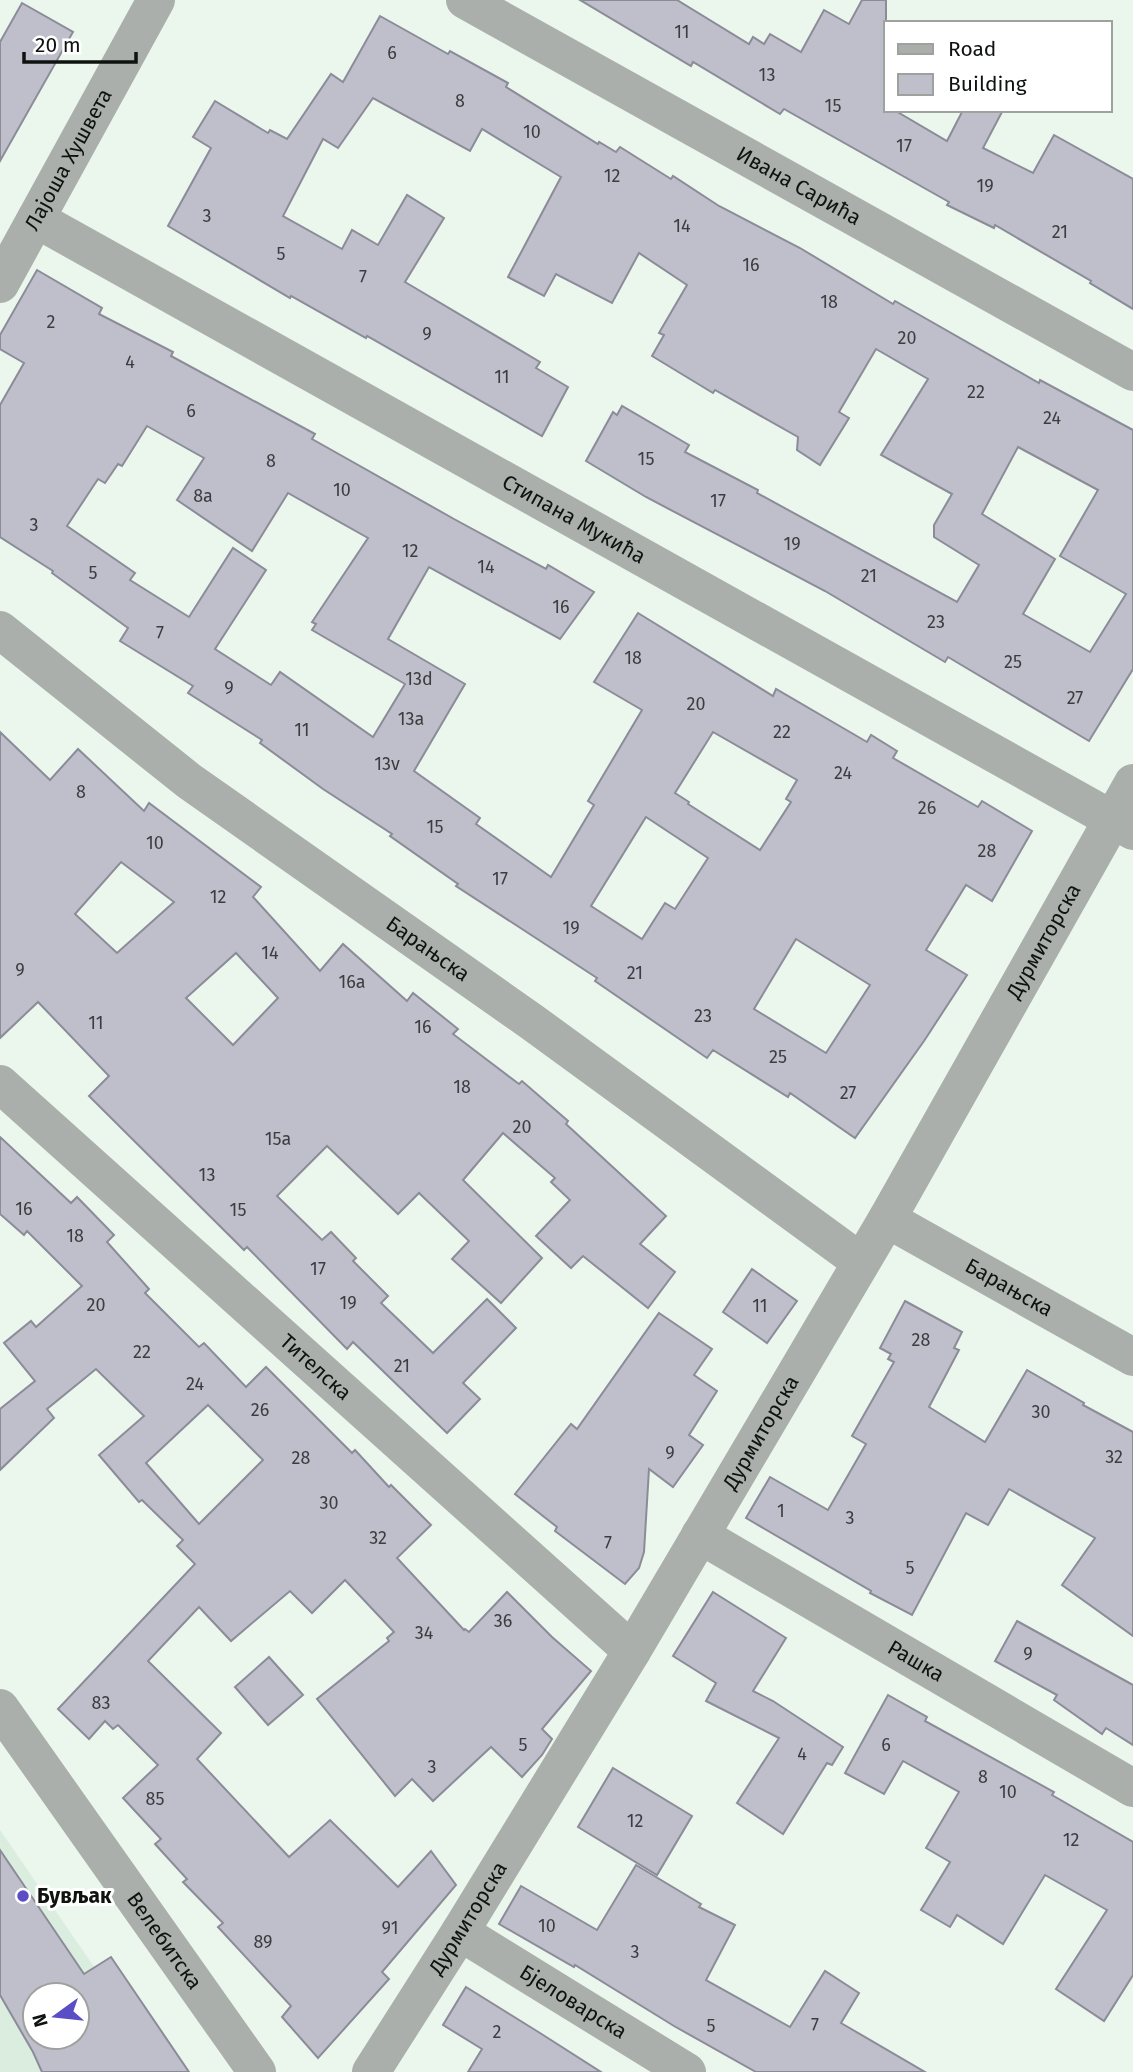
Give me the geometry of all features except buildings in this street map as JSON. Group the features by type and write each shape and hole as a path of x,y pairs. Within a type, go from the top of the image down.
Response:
{"street":[{"name":"Лајоша Хушвета","path":"0,284 156,0"},
{"name":"Ивана Сарића","path":"464,0 1133,372"},
{"name":"Стипана Мукића","path":"36,219 1123,825"},
{"name":"Барањска","path":"0,629 189,781 532,1022 861,1262"},
{"name":"Дурмиторска","path":"370,2072 632,1651 1123,825 1133,783"},
{"name":"Тителска","path":"0,1084 632,1651"},
{"name":"Барањска","path":"887,1219 1133,1357"},
{"name":"Рашка","path":"700,1535 1133,1788"},
{"name":"Велебитска","path":"0,1708 257,2072"},
{"name":"Бјеловарска","path":"460,1931 687,2072"}],"shaded area":[{"name":"Бувљак","path":"0,1830 166,2072 0,2072"}],"place":[{"name":"Бувљак","path":"23,1896"}]}
